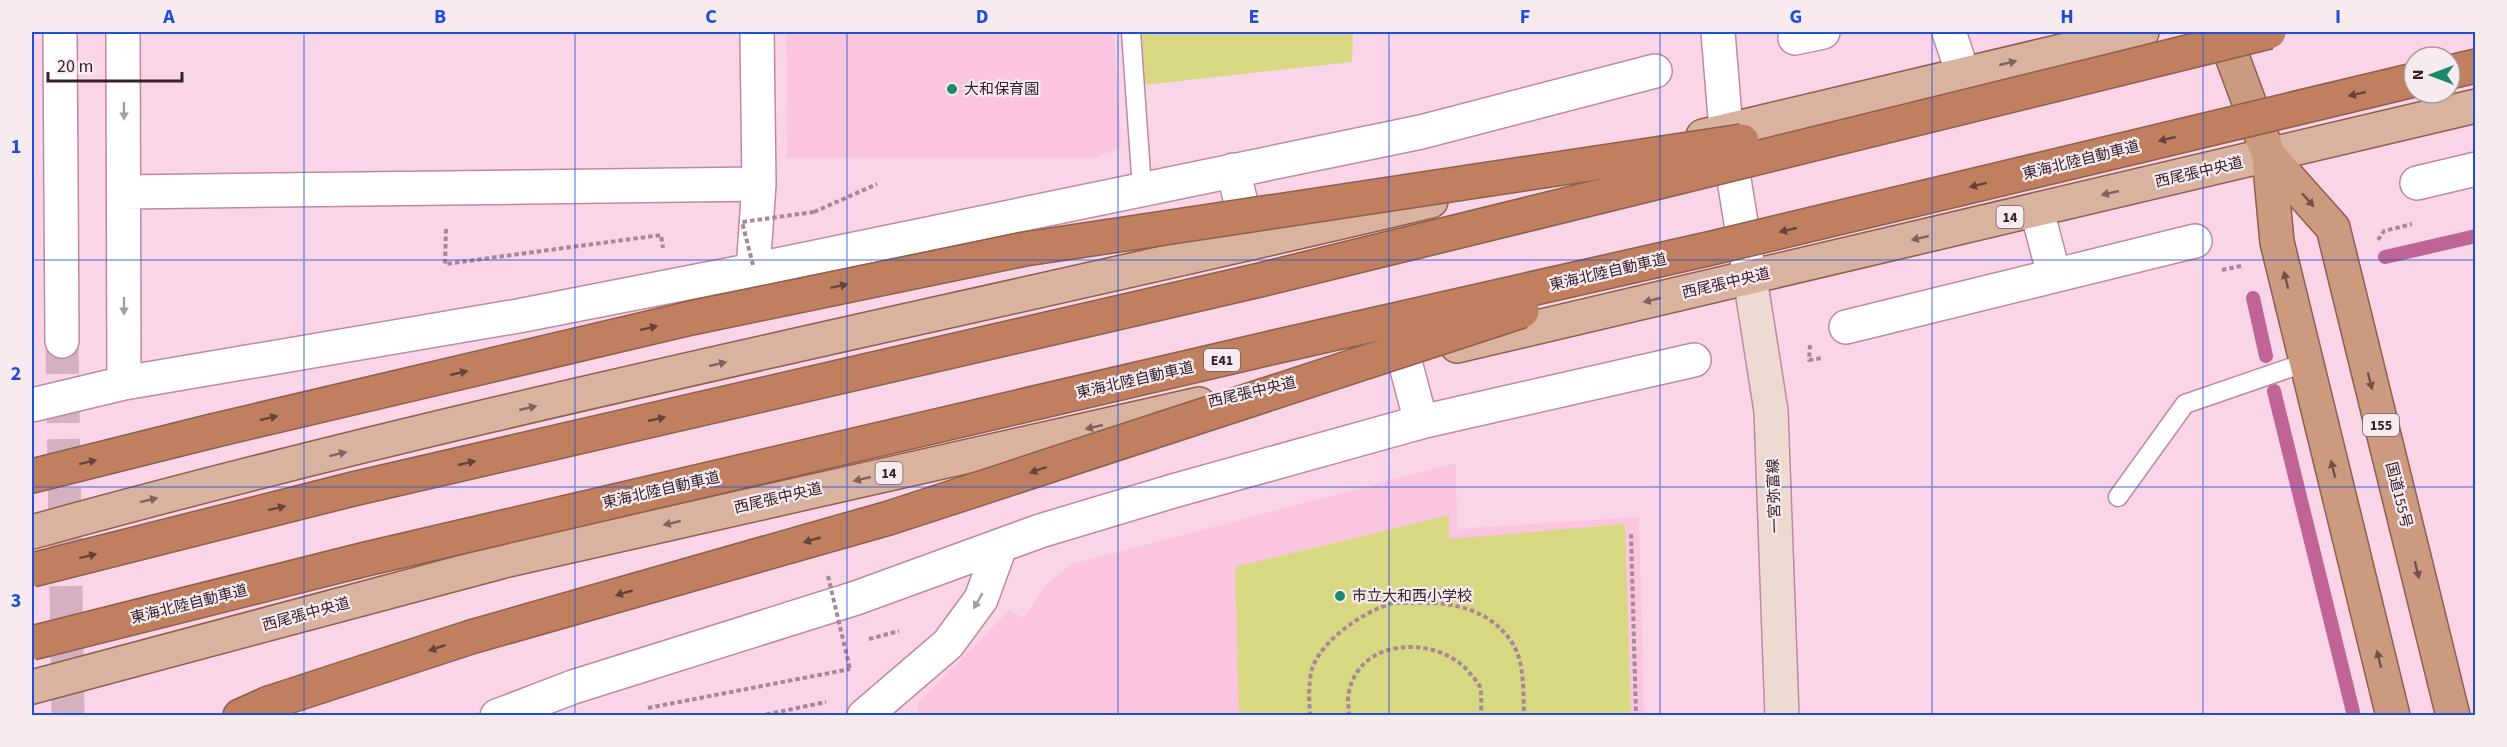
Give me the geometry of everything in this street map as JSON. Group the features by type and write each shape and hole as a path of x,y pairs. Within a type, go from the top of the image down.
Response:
{"highway":[{"name":"国道155号","path":"2223,32 2269,156 2277,242 2393,716"},
{"path":"32,476 691,318 1014,251 1752,139 2267,32"},
{"path":"32,570 353,489 1260,280 2267,32"},
{"name":"東海北陸自動車道","path":"32,643 366,559 1244,354 1712,248 2402,84"},
{"name":"国道155号","path":"2269,156 2333,228 2453,716"},
{"path":"255,710 471,637 899,515 1712,248"}],"main road":[{"path":"32,532 140,502 484,418 1251,243 2142,32"},
{"name":"西尾張中央道","path":"32,687 515,558 1404,358 2037,211 2475,106"},
{"name":"一宮弥富線","path":"1750,278 1771,411 1782,716"}],"street":[{"path":"60,32 63,341"},
{"path":"123,32 124,383"},
{"path":"753,270 759,184 757,32"},
{"path":"1718,32 1726,130 1750,278"},
{"path":"1949,32 1963,74"},
{"path":"32,405 124,383 518,316 753,270 1421,132 1655,71"},
{"path":"2417,183 2475,169"},
{"path":"1233,170 1251,243"},
{"path":"125,192 759,184"},
{"path":"2037,211 2054,275"},
{"path":"1846,327 2195,241"},
{"path":"1404,358 1421,422"},
{"path":"497,716 573,687 856,598 1040,531 1173,490 1421,422 1694,360"},
{"path":"861,711 948,644 981,599 1000,547"}],"lane":[{"path":"1131,32 1142,189"},
{"path":"2118,497 2185,404 2307,362"}],"path":[{"path":"730,222 814,212 877,184"},
{"path":"2374,246 2384,231 2418,222"},
{"path":"446,224 446,264 661,235"},
{"path":"2218,271 2253,263"},
{"path":"1810,336 1809,360 1831,357"},
{"path":"1631,534 1636,716"},
{"path":"1310,716 1309,697 1313,666 1342,630 1391,604 1426,602 1456,604 1478,612 1498,627 1513,644 1522,675 1524,716"},
{"path":"866,639 910,628"},
{"path":"845,645 856,642"},
{"path":"1350,716 1349,692 1358,672 1372,657 1395,648 1422,646 1447,654 1467,668 1480,686 1481,716"},
{"path":"646,709 850,669"},
{"path":"759,716 861,711"}],"shaded area":[{"name":"大和保育園","path":"786,32 1114,32 1121,147 1093,158 787,158"},
{"path":"1142,32 1353,32 1352,62 1144,85"},
{"name":"市立大和西小学校","path":"1456,463 1457,529 1639,517 1644,715 918,716 918,703 1009,610 1024,618 1047,583 1072,564"},
{"path":"1449,515 1449,539 1625,524 1631,715 1239,715 1235,567"}],"waterway":[{"path":"2385,257 2476,236"},
{"path":"2253,298 2266,356"},
{"path":"2274,391 2354,716"}],"tunnel":[{"path":"62,341 68,716"}],"place":[{"name":"大和保育園","path":"952,89"},
{"name":"市立大和西小学校","path":"1340,596"}]}
